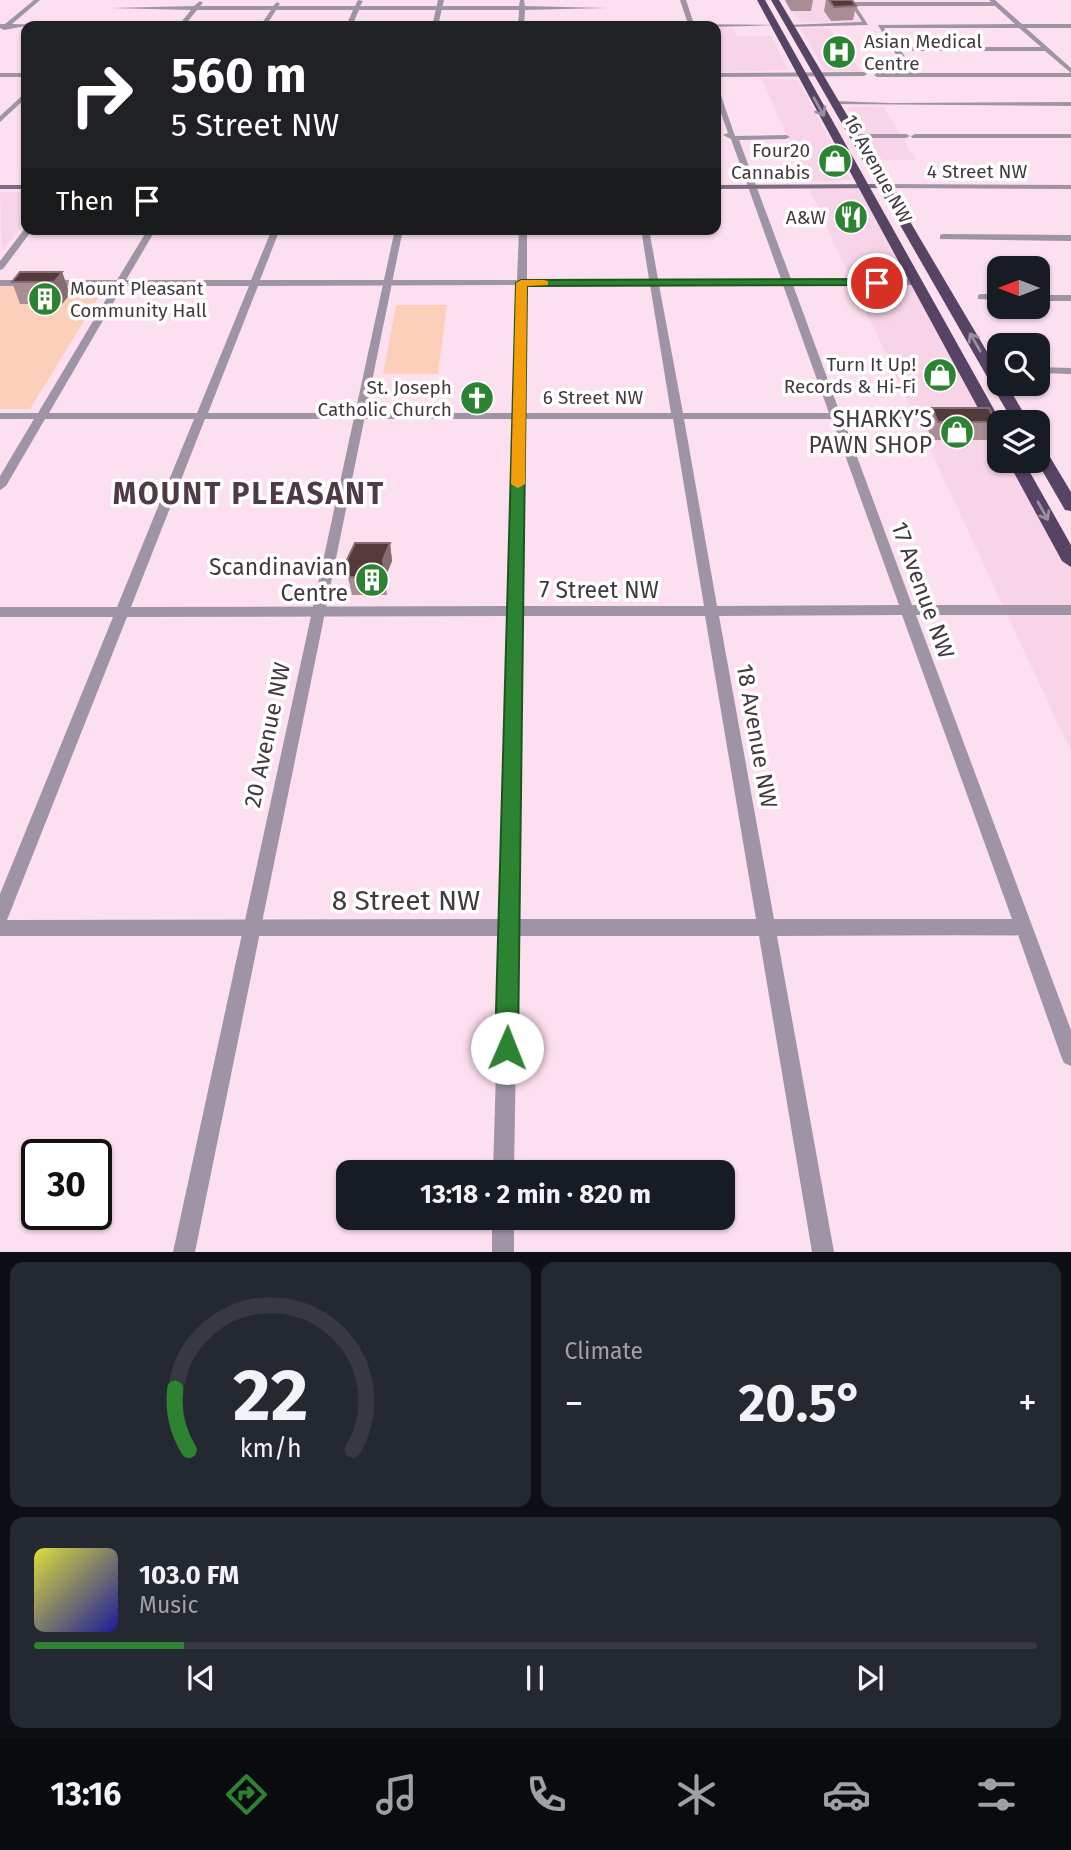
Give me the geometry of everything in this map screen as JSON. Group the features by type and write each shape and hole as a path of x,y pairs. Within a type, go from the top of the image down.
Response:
{"highway":[{"name":"16 Avenue NW","path":"761,0 987,411"},
{"name":"16 Avenue NW","path":"775,0 1015,410"},
{"path":"1050,470 1071,506"},
{"path":"1022,473 1071,561"}],"main road":[{"name":"4 Street NW","path":"721,187 885,186"},
{"path":"0,187 21,187"}],"street":[{"path":"2,27 37,0"},
{"path":"121,0 111,9 604,8"},
{"path":"185,21 202,0"},
{"path":"267,21 279,0"},
{"path":"351,21 360,0"},
{"path":"436,21 441,0"},
{"path":"521,21 522,0"},
{"path":"602,0 606,21"},
{"path":"683,0 690,21"},
{"path":"790,25 866,24 851,2"},
{"path":"851,2 994,2 1071,73"},
{"path":"908,2 929,26"},
{"path":"721,26 775,26"},
{"path":"915,75 880,26 1071,26"},
{"path":"2,27 21,27"},
{"path":"895,49 1047,49"},
{"path":"877,75 1071,73"},
{"path":"721,75 864,74"},
{"path":"0,75 21,75"},
{"path":"0,120 21,99"},
{"path":"834,103 1071,104"},
{"name":"17 Avenue NW","path":"721,104 1071,1056"},
{"path":"721,136 786,136"},
{"path":"855,136 906,136"},
{"path":"915,136 1071,136"},
{"name":"4 Street NW","path":"885,186 1070,188"},
{"path":"0,267 24,235"},
{"path":"0,486 148,235"},
{"path":"0,916 274,235"},
{"name":"20 Avenue NW","path":"184,1251 397,235"},
{"path":"504,1160 523,235"},
{"name":"18 Avenue NW","path":"646,235 823,1251"},
{"path":"943,237 1071,238"},
{"path":"0,283 916,282"},
{"path":"981,297 987,297"},
{"path":"1050,298 1071,298"},
{"path":"1050,370 1071,371"},
{"name":"6 Street NW","path":"0,416 987,416"},
{"name":"7 Street NW","path":"0,612 1071,610"},
{"name":"8 Street NW","path":"0,928 1023,927"},
{"path":"503,1230 503,1251"}],"shaded area":[{"path":"784,0 844,0 861,23 800,22"},
{"path":"721,28 733,28 737,36 771,36 788,70 721,72"},
{"path":"800,28 829,28 862,72 825,71"},
{"path":"761,78 798,80 851,180 808,182"},
{"path":"883,106 916,160 882,160 847,107"},
{"path":"864,186 987,410 987,473 1022,473 1071,561 1071,752 808,187"},
{"path":"0,192 21,192 21,227 2,252"},
{"path":"0,286 105,287 30,409 0,409"},
{"path":"396,305 447,305 438,374 383,374"}],"building":[{"path":"829,0 852,0 856,6 834,7"},
{"path":"20,272 62,272 54,282 12,282"},
{"path":"932,408 990,410 987,410 987,422 938,422"},
{"path":"355,543 390,543 383,560 385,577 348,577 347,560"}],"slow traffic":[{"path":"518,484 521,283 544,283"}],"place":[{"name":"Asian Medical Centre","path":"839,52"},
{"name":"Four20 Cannabis","path":"835,161"},
{"name":"A&W","path":"851,217"},
{"name":"Mount Pleasant Community Hall","path":"45,299"},
{"name":"Turn It Up! Records & Hi-Fi","path":"940,375"},
{"name":"St. Joseph Catholic Church","path":"477,398"},
{"name":"SHARKY’S PAWN SHOP","path":"957,432"},
{"name":"Scandinavian Centre","path":"372,580"}],"district":[{"name":"MOUNT PLEASANT","path":"249,494"}],"route":[{"path":"507,1048 521,283 877,283"}]}
